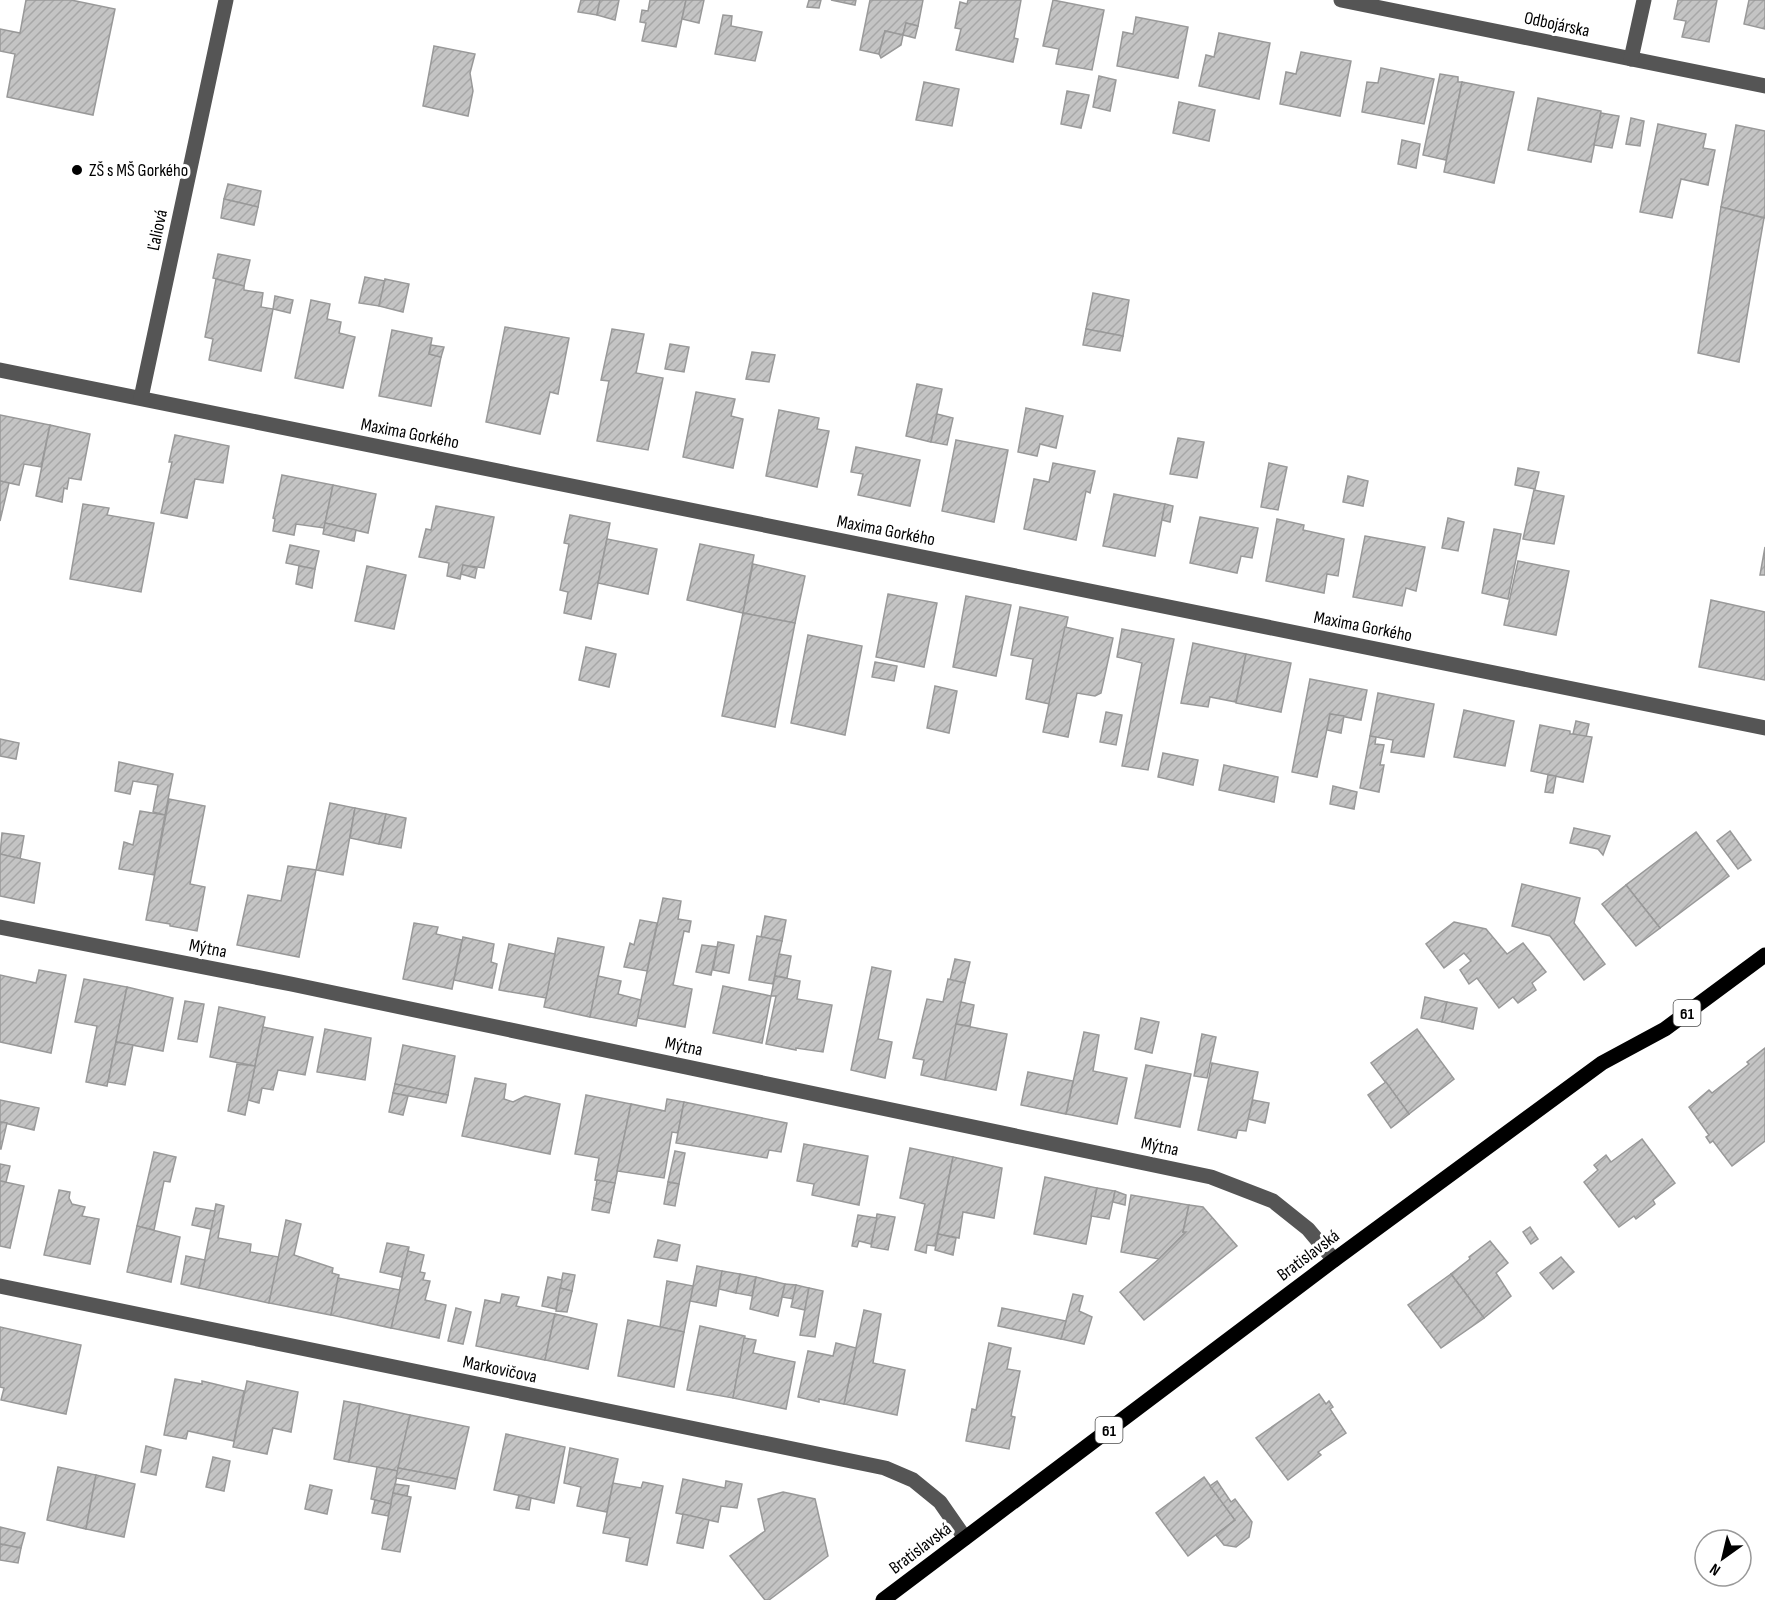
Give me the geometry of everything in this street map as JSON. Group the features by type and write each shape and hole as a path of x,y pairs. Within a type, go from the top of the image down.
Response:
{"main road":[{"name":"Bratislavská","path":"883,1600 1334,1260 1602,1063 1665,1029 1765,955"}],"street":[{"name":"Ľaliová","path":"141,398 226,0"},
{"name":"Odbojárska","path":"1341,0 1765,86"},
{"path":"1631,59 1644,0"},
{"name":"Maxima Gorkého","path":"0,370 1765,728"},
{"name":"Mýtna","path":"0,927 303,986 1211,1177 1273,1201 1308,1229 1334,1260"},
{"name":"Markovičova","path":"0,1286 885,1468 913,1480 940,1502 965,1538"}],"building":[{"path":"26,0 71,0 115,9 93,115 7,97 15,54 0,51 0,29 20,33"},
{"path":"581,0 600,0 597,15 578,12"},
{"path":"600,0 619,0 615,20 597,15"},
{"path":"650,0 686,0 676,47 642,41 646,23 640,22 642,10 648,11"},
{"path":"686,0 704,0 699,23 682,19"},
{"path":"809,0 821,0 819,8 807,7"},
{"path":"831,0 856,0 855,5"},
{"path":"870,0 923,0 918,26 906,23 903,35 885,31 879,54 860,50"},
{"path":"968,0 1021,0 1014,38 1018,39 1013,62 956,50 961,29 955,28 960,2 967,4"},
{"path":"1053,0 1104,10 1092,70 1056,64 1059,49 1043,46"},
{"path":"1678,0 1717,0 1709,42 1682,37 1686,21 1674,19"},
{"path":"1749,0 1765,0 1765,29 1744,24"},
{"path":"723,15 732,16 731,26 762,32 755,61 715,54"},
{"path":"1136,17 1188,27 1178,78 1117,66 1123,32 1133,34"},
{"path":"906,23 918,26 915,38 903,35"},
{"path":"885,31 903,35 901,45 881,58 879,54"},
{"path":"1219,33 1270,43 1259,99 1199,86 1206,55 1214,57"},
{"path":"434,46 475,54 470,73 473,91 468,116 423,106"},
{"path":"1301,52 1351,61 1340,116 1280,104 1286,72 1296,74"},
{"path":"1381,68 1434,79 1424,124 1362,112 1367,82 1378,83"},
{"path":"1440,74 1458,77 1458,82 1462,82 1446,160 1423,155"},
{"path":"1099,76 1116,80 1110,111 1093,107"},
{"path":"924,82 959,89 952,126 916,120"},
{"path":"1462,82 1514,92 1494,183 1444,172"},
{"path":"1067,91 1089,95 1081,128 1061,124"},
{"path":"1538,98 1601,111 1591,162 1528,150"},
{"path":"1179,102 1215,110 1209,141 1173,133"},
{"path":"1601,113 1619,116 1612,148 1594,145"},
{"path":"1631,118 1644,121 1640,146 1626,144"},
{"path":"1658,124 1706,134 1703,148 1715,150 1708,185 1681,179 1672,218 1640,212"},
{"path":"1736,125 1765,131 1765,218 1721,207"},
{"path":"1402,140 1420,144 1416,168 1398,164"},
{"path":"228,184 261,191 258,207 224,199"},
{"path":"224,199 258,207 254,225 221,218"},
{"path":"1721,207 1764,218 1739,362 1698,353"},
{"path":"218,254 250,260 244,286 213,278"},
{"path":"365,277 385,281 379,306 359,303"},
{"path":"216,279 244,286 244,290 263,293 261,307 273,309 261,371 209,360 213,339 205,337"},
{"path":"385,279 409,284 403,312 379,306"},
{"path":"1093,293 1129,300 1123,336 1086,329"},
{"path":"275,296 293,300 290,313 273,309"},
{"path":"311,300 330,304 327,319 341,322 339,333 355,337 343,388 295,378"},
{"path":"505,327 569,338 558,394 550,392 540,434 486,422"},
{"path":"612,329 644,334 636,373 663,378 648,450 597,441 609,381 601,380"},
{"path":"1086,329 1123,336 1120,351 1083,345"},
{"path":"392,330 432,338 429,354 441,357 431,406 379,396"},
{"path":"670,344 689,347 684,372 665,369"},
{"path":"431,345 444,347 441,357 429,354"},
{"path":"752,352 775,355 769,382 746,379"},
{"path":"917,384 942,389 931,442 906,436"},
{"path":"696,392 735,399 731,416 743,419 733,468 683,457"},
{"path":"1026,408 1063,416 1056,448 1040,444 1037,456 1018,452"},
{"path":"779,410 819,418 817,429 829,431 817,487 766,476"},
{"path":"937,414 953,418 947,445 931,442"},
{"path":"0,415 50,425 41,467 24,464 19,485 0,481"},
{"path":"50,425 90,434 81,480 69,478 67,489 64,488 62,502 36,496"},
{"path":"175,435 229,446 223,483 195,479 187,518 161,513 172,462 169,462"},
{"path":"1178,438 1204,442 1197,478 1170,474"},
{"path":"956,440 1008,450 994,522 942,511"},
{"path":"856,447 920,460 910,506 858,495 863,474 851,472"},
{"path":"1053,463 1095,471 1090,493 1086,491 1076,540 1024,529 1034,479 1049,482"},
{"path":"1269,463 1287,467 1278,510 1261,507"},
{"path":"1518,468 1539,472 1535,489 1515,485"},
{"path":"282,475 333,485 324,528 296,524 294,535 273,531 275,519 273,518"},
{"path":"1348,476 1368,481 1363,506 1343,502"},
{"path":"0,481 9,483 0,521"},
{"path":"333,485 376,494 368,533 325,523"},
{"path":"1534,490 1564,496 1554,544 1523,539"},
{"path":"1114,494 1165,504 1155,556 1103,546"},
{"path":"83,504 109,508 107,515 154,523 141,592 70,579"},
{"path":"1165,504 1173,506 1170,522 1162,520"},
{"path":"436,506 494,517 484,568 463,565 460,579 447,576 449,563 419,557 426,529 431,530"},
{"path":"570,515 610,523 591,619 564,613 568,592 560,590 569,544 564,543"},
{"path":"1200,517 1258,528 1252,558 1241,556 1237,573 1190,563"},
{"path":"1448,518 1464,522 1458,551 1442,548"},
{"path":"1277,519 1304,525 1303,530 1344,539 1338,576 1327,574 1324,593 1266,581"},
{"path":"325,523 356,530 354,541 323,534"},
{"path":"1494,529 1521,534 1508,599 1482,593"},
{"path":"1365,536 1425,547 1416,591 1406,588 1402,606 1353,597"},
{"path":"607,539 657,549 648,594 598,583"},
{"path":"700,544 754,555 743,613 687,600"},
{"path":"290,545 319,551 315,569 286,563"},
{"path":"1765,547 1765,575 1760,575"},
{"path":"1518,561 1569,571 1556,635 1504,625"},
{"path":"753,564 805,576 795,623 743,613"},
{"path":"463,565 477,568 475,578 461,574"},
{"path":"299,566 315,569 312,588 296,584"},
{"path":"367,566 406,575 394,629 355,621"},
{"path":"888,594 937,603 924,667 876,657"},
{"path":"966,596 1011,605 996,676 953,667"},
{"path":"1711,600 1765,612 1765,680 1699,667"},
{"path":"1020,607 1068,617 1050,704 1026,699 1033,659 1011,655"},
{"path":"743,613 795,623 775,727 722,716"},
{"path":"1065,627 1113,638 1101,693 1095,696 1077,693 1068,737 1043,732"},
{"path":"1122,629 1174,639 1148,770 1122,766 1142,663 1117,657"},
{"path":"808,635 862,646 845,735 791,723"},
{"path":"1193,643 1246,654 1236,702 1210,697 1208,707 1181,703"},
{"path":"586,647 616,654 609,687 579,680"},
{"path":"1246,654 1291,663 1281,712 1236,703"},
{"path":"875,662 897,666 894,681 872,677"},
{"path":"1310,679 1367,690 1361,720 1330,714 1317,777 1292,772"},
{"path":"935,686 957,691 949,733 927,728"},
{"path":"1378,693 1434,704 1424,757 1391,752 1393,740 1370,736"},
{"path":"1464,710 1514,721 1505,766 1454,757"},
{"path":"1106,712 1122,715 1116,745 1100,742"},
{"path":"1330,714 1344,716 1341,733 1327,730"},
{"path":"1576,721 1589,724 1586,737 1573,734"},
{"path":"1540,725 1570,731 1570,734 1592,737 1583,782 1531,771"},
{"path":"1370,736 1376,737 1375,744 1384,745 1380,765 1384,765 1379,792 1360,788"},
{"path":"0,739 19,743 16,759 0,756"},
{"path":"1163,753 1198,760 1193,785 1158,777"},
{"path":"119,762 173,774 165,815 153,812 158,785 133,781 130,794 115,791"},
{"path":"1224,765 1278,777 1274,802 1219,790"},
{"path":"1548,775 1556,776 1553,793 1545,792"},
{"path":"1333,786 1357,792 1354,809 1330,804"},
{"path":"169,799 205,806 190,884 205,887 197,931 146,920"},
{"path":"330,803 355,808 343,875 316,870"},
{"path":"355,808 386,814 379,844 350,838"},
{"path":"140,811 165,815 154,875 119,869 124,842 133,845"},
{"path":"386,814 406,818 401,848 379,844"},
{"path":"1574,828 1610,836 1603,855 1598,849 1570,843"},
{"path":"1730,831 1751,860 1738,869 1717,841"},
{"path":"1696,832 1729,876 1660,928 1626,885"},
{"path":"2,833 24,836 20,859 0,854"},
{"path":"0,854 40,863 34,903 0,896"},
{"path":"288,866 316,870 299,957 237,945 248,895 281,901"},
{"path":"1522,884 1580,898 1574,923 1605,964 1584,980 1550,936 1512,926"},
{"path":"1626,885 1660,928 1636,946 1602,904"},
{"path":"663,898 681,901 678,919 691,921 689,932 684,931 673,985 692,989 685,1027 637,1018"},
{"path":"765,916 786,920 782,941 761,937"},
{"path":"640,920 657,923 647,971 624,967 630,943 634,945"},
{"path":"1454,922 1486,929 1507,954 1523,943 1546,972 1532,983 1536,990 1518,1003 1513,997 1499,1008 1477,978 1469,984 1460,970 1471,961 1464,953 1444,968 1426,944"},
{"path":"414,923 438,927 436,934 462,940 452,989 403,979"},
{"path":"757,936 782,941 773,984 749,980"},
{"path":"463,937 494,944 491,962 497,964 492,988 454,980"},
{"path":"558,938 604,947 590,1017 544,1007"},
{"path":"718,942 734,945 729,973 713,970"},
{"path":"509,944 555,954 546,998 499,990"},
{"path":"702,945 717,947 711,975 696,972"},
{"path":"779,954 791,956 787,978 775,976"},
{"path":"955,959 970,962 965,983 950,980"},
{"path":"872,967 891,971 878,1039 892,1042 885,1078 851,1070"},
{"path":"39,970 66,975 51,1053 0,1042 0,975 36,983"},
{"path":"598,976 621,981 618,994 641,1000 636,1026 590,1017"},
{"path":"775,976 800,981 797,999 832,1005 823,1052 766,1044 776,996 771,996"},
{"path":"84,979 127,987 107,1086 86,1082 97,1026 75,1022"},
{"path":"948,979 965,983 945,1080 921,1075 924,1060 913,1058 927,999 943,1002"},
{"path":"723,986 771,996 762,1043 713,1033"},
{"path":"127,987 173,998 163,1051 116,1042"},
{"path":"1425,997 1447,1002 1442,1022 1421,1018"},
{"path":"185,1001 204,1004 197,1042 178,1039"},
{"path":"961,1002 974,1005 970,1026 956,1024"},
{"path":"1447,1002 1477,1008 1473,1029 1442,1022"},
{"path":"219,1007 265,1017 255,1066 210,1057"},
{"path":"1141,1018 1159,1022 1152,1053 1135,1049"},
{"path":"956,1024 1007,1034 996,1090 945,1080"},
{"path":"263,1027 313,1037 305,1075 278,1070 273,1090 262,1088 259,1103 248,1100"},
{"path":"325,1029 371,1038 365,1080 317,1072"},
{"path":"1417,1029 1454,1079 1409,1114 1371,1063"},
{"path":"1084,1032 1099,1035 1093,1071 1127,1078 1117,1124 1066,1114"},
{"path":"1202,1034 1216,1037 1207,1078 1194,1076"},
{"path":"116,1042 133,1045 125,1085 108,1082"},
{"path":"403,1045 455,1056 448,1095 395,1084"},
{"path":"1765,1048 1765,1141 1732,1166 1713,1141 1710,1143 1706,1137 1709,1135 1689,1107 1709,1090 1712,1093 1749,1064 1747,1062"},
{"path":"1212,1063 1258,1072 1246,1131 1238,1130 1236,1138 1198,1130"},
{"path":"237,1064 255,1066 245,1115 228,1111"},
{"path":"1146,1065 1191,1074 1180,1127 1135,1118"},
{"path":"1028,1072 1073,1081 1066,1114 1021,1105"},
{"path":"475,1078 506,1084 504,1099 513,1102 525,1096 560,1104 550,1154 462,1136"},
{"path":"1386,1082 1409,1114 1391,1128 1368,1095"},
{"path":"395,1084 448,1095 446,1103 393,1093"},
{"path":"393,1093 408,1096 403,1115 389,1112"},
{"path":"586,1095 631,1104 615,1183 595,1180 599,1158 575,1154"},
{"path":"667,1099 684,1102 678,1133 672,1132 664,1178 617,1171 631,1104 665,1111"},
{"path":"0,1100 39,1108 34,1130 0,1122"},
{"path":"1253,1100 1269,1103 1265,1123 1248,1119"},
{"path":"684,1102 787,1123 781,1152 769,1150 767,1158 676,1143"},
{"path":"0,1122 7,1123 1,1149 0,1149"},
{"path":"1642,1139 1675,1183 1653,1200 1655,1204 1636,1219 1634,1216 1619,1227 1584,1182 1598,1170 1594,1165 1606,1155 1611,1162"},
{"path":"804,1144 868,1156 859,1205 812,1195 814,1184 797,1181"},
{"path":"910,1148 953,1157 935,1246 927,1245 926,1253 915,1250 925,1204 900,1198"},
{"path":"675,1151 685,1153 679,1184 668,1182"},
{"path":"154,1152 176,1157 170,1182 164,1181 154,1230 137,1226"},
{"path":"953,1157 1002,1168 994,1218 963,1212 959,1238 938,1234"},
{"path":"0,1164 10,1166 6,1182 0,1181"},
{"path":"1045,1177 1097,1188 1086,1244 1034,1234"},
{"path":"597,1180 615,1183 611,1203 594,1198"},
{"path":"0,1181 24,1186 10,1248 0,1246"},
{"path":"668,1182 679,1184 675,1206 664,1204"},
{"path":"1097,1188 1115,1191 1109,1219 1091,1216"},
{"path":"59,1190 70,1192 69,1198 72,1204 85,1207 82,1216 99,1219 90,1264 44,1255"},
{"path":"1115,1191 1126,1195 1125,1205 1113,1202"},
{"path":"1131,1195 1189,1205 1183,1232 1186,1232 1159,1259 1121,1252"},
{"path":"594,1198 611,1203 609,1213 592,1210"},
{"path":"216,1204 224,1206 218,1238 251,1244 250,1252 279,1257 269,1303 199,1288"},
{"path":"1189,1205 1203,1207 1237,1246 1144,1320 1120,1292 1159,1259 1186,1232 1183,1232"},
{"path":"196,1208 215,1211 211,1229 192,1225"},
{"path":"877,1214 895,1217 888,1250 871,1247"},
{"path":"858,1215 877,1218 871,1244 859,1241 857,1247 852,1246"},
{"path":"286,1220 301,1224 294,1255 333,1268 332,1273 339,1275 331,1315 269,1303"},
{"path":"137,1226 180,1237 171,1282 127,1272"},
{"path":"1530,1227 1538,1239 1531,1244 1523,1232"},
{"path":"938,1234 956,1238 953,1255 935,1250"},
{"path":"658,1240 680,1245 677,1261 654,1257"},
{"path":"1490,1241 1508,1263 1496,1273 1511,1296 1484,1318 1451,1274"},
{"path":"387,1243 409,1247 402,1277 380,1272"},
{"path":"408,1251 424,1255 420,1272 425,1273 423,1280 430,1281 425,1300 446,1305 439,1338 391,1328"},
{"path":"186,1256 205,1260 199,1288 181,1284"},
{"path":"1561,1257 1574,1272 1553,1289 1540,1273"},
{"path":"697,1266 722,1271 716,1306 690,1301"},
{"path":"722,1271 740,1274 736,1293 719,1289"},
{"path":"563,1273 575,1275 572,1291 560,1288"},
{"path":"740,1274 756,1277 752,1296 736,1293"},
{"path":"1451,1274 1484,1318 1441,1348 1408,1305"},
{"path":"548,1277 562,1280 556,1309 542,1306"},
{"path":"756,1277 785,1284 778,1316 750,1309"},
{"path":"338,1278 400,1290 391,1328 331,1315"},
{"path":"667,1281 693,1286 684,1332 660,1327"},
{"path":"785,1284 796,1285 793,1299 782,1297"},
{"path":"796,1285 809,1288 805,1310 791,1307"},
{"path":"560,1288 572,1291 567,1312 556,1311"},
{"path":"809,1288 823,1291 815,1337 800,1335"},
{"path":"502,1294 519,1297 516,1306 555,1314 545,1360 476,1346 485,1300 500,1303"},
{"path":"1073,1294 1083,1296 1079,1311 1092,1317 1084,1344 1061,1339"},
{"path":"456,1308 471,1312 463,1344 448,1341"},
{"path":"1002,1308 1066,1321 1061,1339 998,1326"},
{"path":"864,1310 881,1314 873,1363 905,1370 897,1415 844,1404"},
{"path":"555,1314 597,1324 588,1369 545,1360"},
{"path":"628,1320 684,1332 674,1387 618,1376"},
{"path":"700,1326 745,1336 733,1398 687,1390"},
{"path":"0,1327 81,1345 66,1414 1,1400 4,1388 0,1387"},
{"path":"744,1338 756,1340 753,1353 795,1362 786,1409 733,1398"},
{"path":"836,1343 856,1348 844,1404 798,1397 808,1351 833,1356"},
{"path":"989,1343 1011,1348 1007,1369 1020,1371 1011,1416 1015,1417 1009,1449 966,1441 972,1409 976,1410"},
{"path":"175,1379 202,1384 202,1381 244,1391 234,1441 188,1431 186,1439 164,1435"},
{"path":"247,1381 298,1392 291,1432 273,1428 267,1454 233,1447"},
{"path":"1319,1394 1326,1404 1329,1401 1333,1407 1330,1409 1346,1433 1318,1452 1321,1455 1288,1480 1256,1438"},
{"path":"344,1401 360,1404 349,1462 334,1459"},
{"path":"360,1404 410,1415 398,1471 349,1462"},
{"path":"410,1415 469,1427 457,1479 398,1468"},
{"path":"506,1434 565,1447 554,1503 494,1490"},
{"path":"146,1446 161,1450 156,1475 141,1472"},
{"path":"570,1448 618,1459 607,1512 577,1506 581,1487 564,1483"},
{"path":"213,1457 230,1461 224,1491 206,1487"},
{"path":"58,1467 96,1475 86,1529 47,1520"},
{"path":"377,1467 398,1471 391,1504 371,1499"},
{"path":"398,1468 457,1479 455,1489 396,1478"},
{"path":"96,1475 135,1484 124,1537 86,1529"},
{"path":"1204,1477 1235,1520 1188,1556 1156,1513"},
{"path":"683,1479 725,1488 726,1481 742,1484 737,1508 721,1506 718,1522 676,1513"},
{"path":"1217,1481 1231,1502 1235,1499 1252,1522 1249,1537 1236,1547 1224,1545 1216,1535 1235,1520 1210,1486"},
{"path":"643,1482 663,1486 647,1565 626,1561 630,1538 603,1533 613,1483 641,1488"},
{"path":"395,1484 409,1486 407,1496 393,1493"},
{"path":"310,1485 332,1490 327,1514 305,1509"},
{"path":"783,1492 815,1499 828,1556 769,1600 765,1600 730,1556 765,1531 758,1499"},
{"path":"393,1493 411,1497 400,1552 382,1549"},
{"path":"519,1495 531,1498 529,1510 516,1508"},
{"path":"375,1500 391,1504 388,1516 372,1513"},
{"path":"683,1514 709,1520 703,1548 677,1543"},
{"path":"0,1527 25,1533 21,1548 0,1544"},
{"path":"0,1544 21,1548 18,1563 0,1560"}],"place":[{"name":"ZŠ s MŠ Gorkého","path":"77,170"}]}
